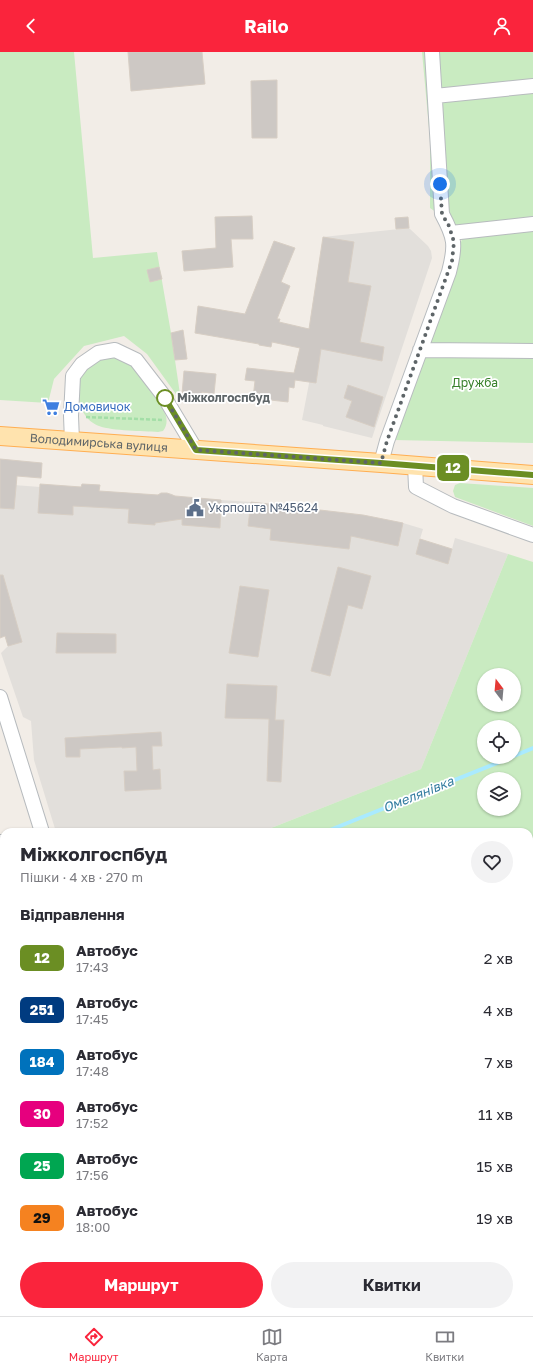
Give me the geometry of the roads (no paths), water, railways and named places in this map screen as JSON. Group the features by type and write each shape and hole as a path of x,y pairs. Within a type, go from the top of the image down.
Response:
{"main road":[{"name":"Володимирська вулиця","path":"0,436 415,465 533,475"}],"street":[{"path":"381,463 387,441 452,261 454,242 442,214 432,52"},
{"path":"435,96 533,86"},
{"path":"451,233 533,224"},
{"path":"72,441 71,416 73,376 82,364 98,353 115,350 136,360 163,395 196,450"},
{"path":"420,350 533,351"},
{"path":"415,465 416,487 452,506 533,535"},
{"path":"0,697 41,828"}],"waterway":[{"name":"Омелянівка","path":"521,753 533,748"},
{"name":"Омелянівка","path":"335,828 495,764"}],"place":[{"name":"Міжколгоспбуд","path":"165,398"},
{"name":"Домовичок","path":"51,407"},
{"name":"Укрпошта №45624","path":"195,508"}],"park label":[{"name":"Дружба","path":"475,383"}]}
